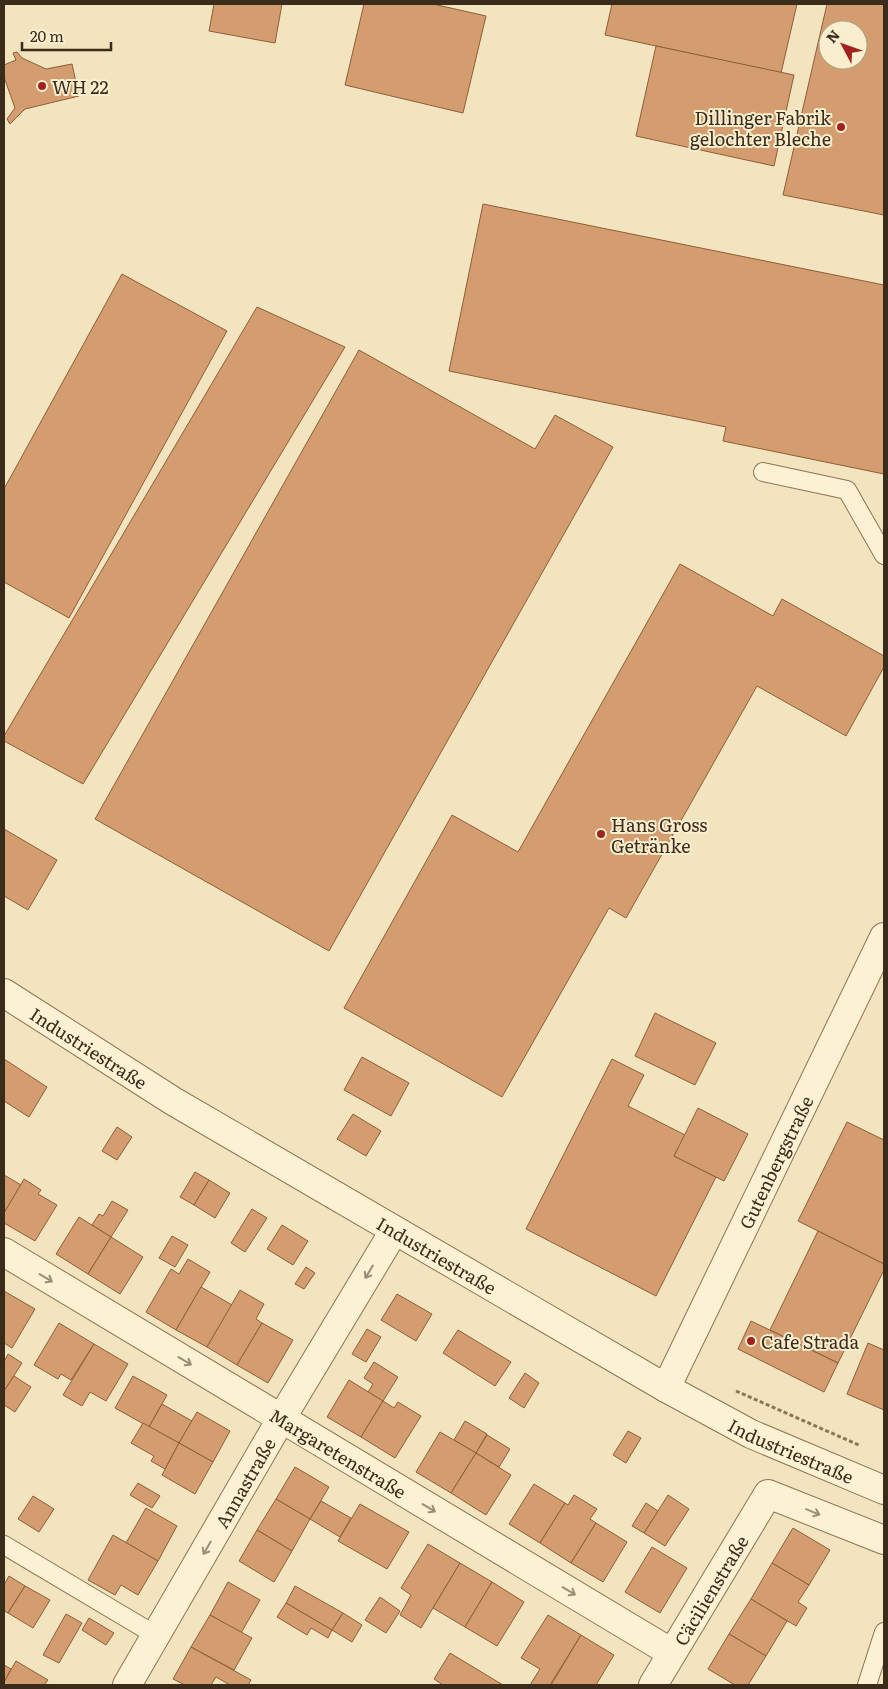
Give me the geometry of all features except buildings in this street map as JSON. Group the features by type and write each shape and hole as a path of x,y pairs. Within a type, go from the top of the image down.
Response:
{"street":[{"name":"Gutenbergstraße","path":"666,1388 884,937"},
{"name":"Industriestraße","path":"4,993 173,1101 666,1388 751,1434 884,1490"},
{"name":"Annastraße","path":"127,1685 157,1636 281,1418 394,1231"},
{"name":"Margaretenstraße","path":"4,1252 672,1654"},
{"name":"Cäcilienstraße","path":"658,1684 672,1654 768,1494 884,1540"}],"lane":[{"path":"763,472 847,490 884,555"},
{"path":"4,1545 157,1636"},
{"path":"867,1685 884,1632"}],"place":[{"name":"WH 22","path":"42,86"},
{"name":"Dillinger Fabrik gelochter Bleche","path":"841,127"},
{"name":"Hans Gross Getränke","path":"601,834"},
{"name":"Cafe Strada","path":"751,1341"}]}
